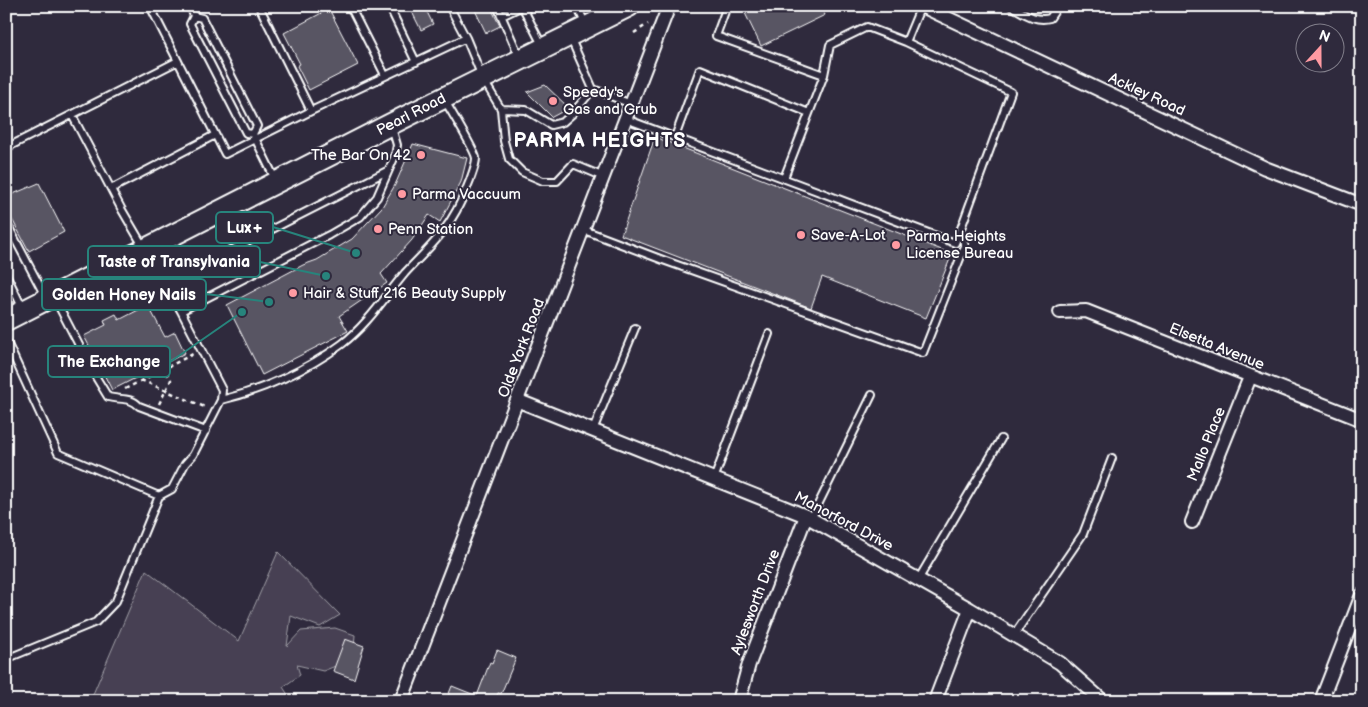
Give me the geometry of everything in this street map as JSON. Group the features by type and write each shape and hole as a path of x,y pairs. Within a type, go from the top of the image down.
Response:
{"main road":[{"name":"Pearl Road","path":"12,316 629,6"}],"street":[{"name":"Olde York Road","path":"401,701 519,401 667,11 664,6"},
{"name":"Ackley Road","path":"922,6 1265,168 1362,205"},
{"name":"Elsetta Avenue","path":"1060,312 1086,312 1362,420"},
{"name":"Mallo Place","path":"1192,522 1250,377"},
{"name":"Manorford Drive","path":"519,401 808,518 970,609 1060,664 1103,701"},
{"name":"Aylesworth Drive","path":"739,701 749,664 808,518"},
{"path":"1321,701 1362,596"},
{"path":"935,701 970,609"}],"lane":[{"path":"150,6 225,154 254,136 466,38"},
{"path":"190,6 194,16 190,24 246,133 254,136"},
{"path":"259,6 311,110"},
{"path":"350,6 385,76"},
{"path":"389,6 416,62"},
{"path":"449,6 466,38 483,78 501,108 504,141 509,159 522,172 543,181 558,181 573,164 604,177"},
{"path":"497,6 521,60"},
{"path":"502,16 522,6 544,48"},
{"path":"577,6 578,31 593,89"},
{"path":"727,6 716,36 824,74"},
{"path":"906,42 922,6"},
{"path":"1011,6 1036,19 1050,18 1058,6"},
{"path":"194,16 202,18 257,126 254,136 276,182"},
{"path":"626,119 955,243 1011,92 906,42 867,27 830,45 824,74 784,178"},
{"path":"6,148 178,61"},
{"path":"675,137 700,69 809,113"},
{"path":"593,89 631,104"},
{"path":"501,108 526,110 551,125 563,122 593,89"},
{"path":"221,400 276,381 305,367 343,343 368,319 406,272 441,234 454,215 466,191 476,158 444,98"},
{"path":"6,659 96,622 116,601 159,496 172,489 185,464 193,455 221,400 222,390 181,311 111,189 72,114"},
{"path":"181,311 360,217 376,197 397,151 391,124"},
{"path":"111,189 215,135"},
{"path":"166,283 387,171"},
{"path":"6,222 108,397 117,400 131,400 139,406 206,431"},
{"path":"584,230 923,353 965,246 960,232"},
{"path":"6,274 12,316"},
{"path":"592,430 635,328"},
{"path":"714,479 770,334"},
{"path":"6,340 58,454 159,496"},
{"path":"808,518 872,395"},
{"path":"918,580 1001,439"},
{"path":"1014,636 1083,534 1112,458"}],"path":[{"path":"108,397 201,350"},
{"path":"155,412 171,380 164,369"},
{"path":"141,380 215,411"}],"shaded area":[{"path":"278,552 340,615 320,627 291,616 287,646 301,631 335,628 355,635 353,659 323,671 297,665 300,675 283,687 292,701 90,701 146,570 239,641"}],"building":[{"path":"409,6 424,6 433,24 421,30"},
{"path":"473,6 490,6 500,26 486,33"},
{"path":"755,6 821,6 825,15 761,46 744,11"},
{"path":"329,9 358,65 309,90 297,66 300,64 284,33"},
{"path":"545,85 569,108 552,117 527,92"},
{"path":"655,137 952,254 926,318 822,277 811,308 621,235"},
{"path":"413,144 467,158 461,182 440,222 429,215 412,240 381,274 387,283 339,316 348,331 262,375 227,305 303,265 317,260 352,239 382,207 395,185"},
{"path":"39,183 64,232 29,251 6,208 6,197"},
{"path":"148,305 165,337 175,332 185,353 112,390 84,336 106,325 104,320 116,314 119,320"},
{"path":"345,639 364,646 354,679 333,671"},
{"path":"497,650 516,658 501,694 498,693 495,701 446,701 452,686 477,696 490,662 492,663"}],"place":[{"name":"Speedy's Gas and Grub","path":"553,101"},
{"name":"The Bar On 42","path":"421,155"},
{"name":"Parma Vaccuum","path":"402,194"},
{"name":"Penn Station","path":"378,229"},
{"name":"Save-A-Lot","path":"801,235"},
{"name":"Parma Heights License Bureau","path":"896,245"},
{"name":"Lux+","path":"356,253"},
{"name":"Taste of Transylvania","path":"326,276"},
{"name":"Hair & Stuff 216 Beauty Supply","path":"293,293"},
{"name":"Golden Honey Nails","path":"269,302"},
{"name":"The Exchange","path":"242,312"}],"district":[{"name":"PARMA HEIGHTS","path":"600,140"}]}
